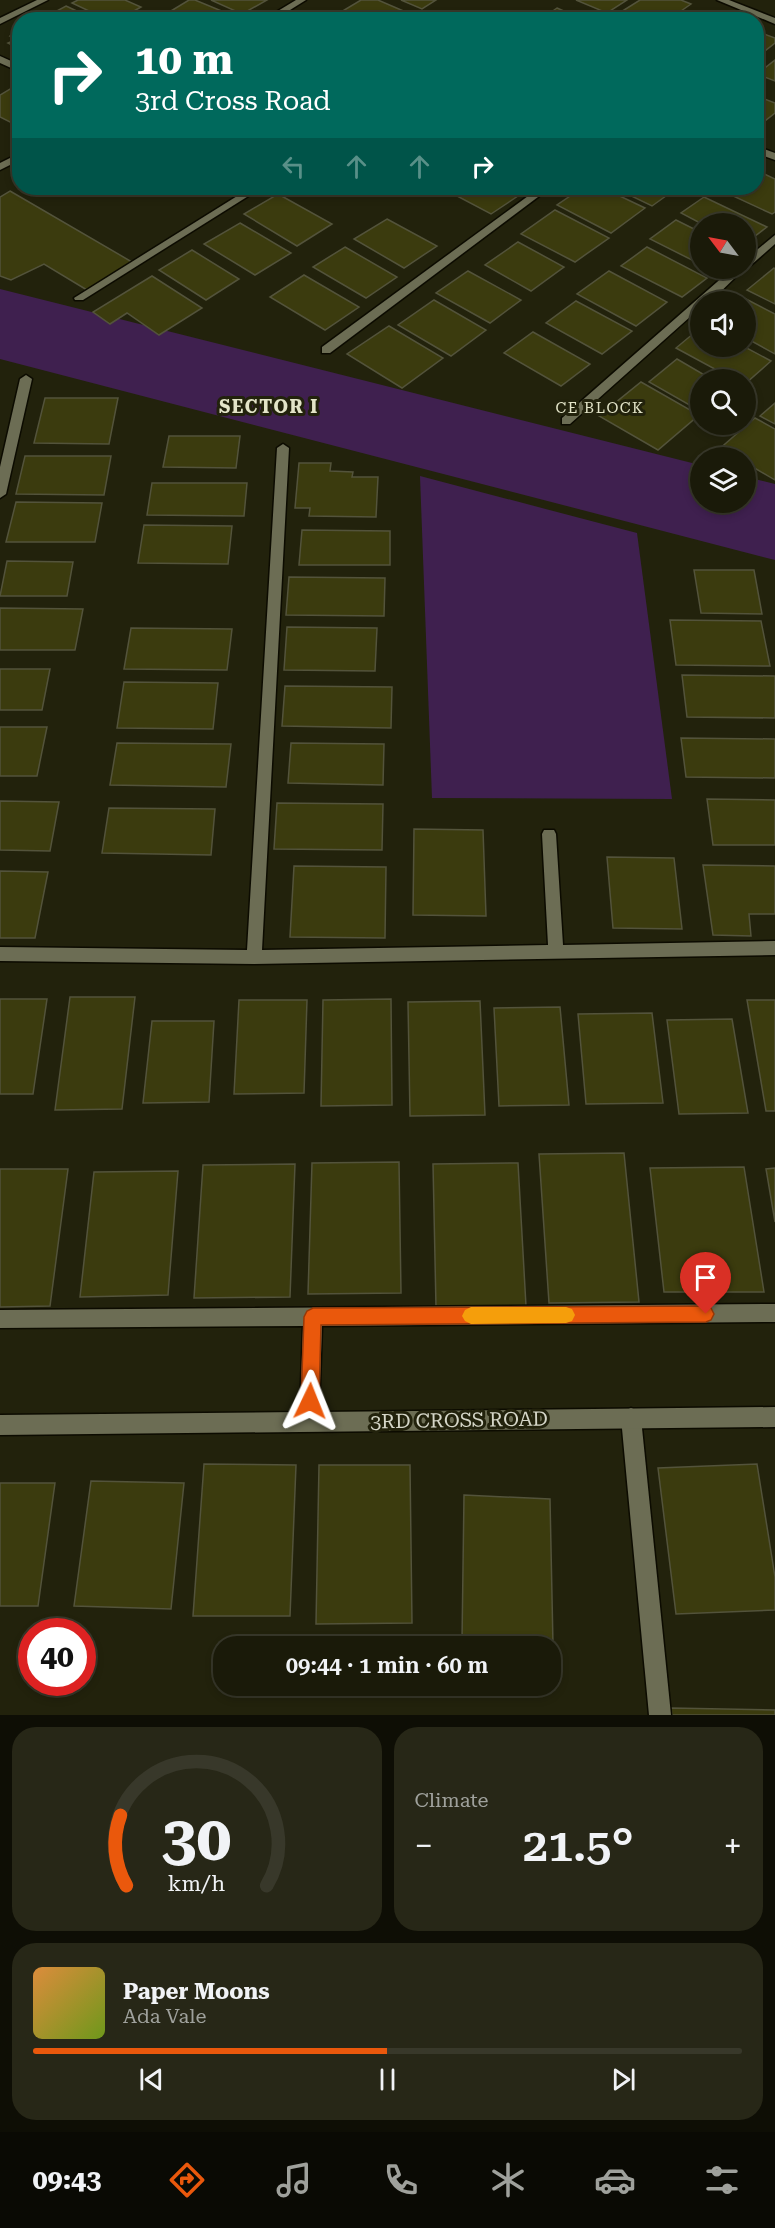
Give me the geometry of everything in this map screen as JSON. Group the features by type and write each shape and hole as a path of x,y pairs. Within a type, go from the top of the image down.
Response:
{"street":[{"path":"19,12 44,0"},
{"path":"281,12 302,0"},
{"path":"721,0 752,12"},
{"path":"80,297 245,195"},
{"path":"326,350 535,195"},
{"path":"756,255 775,238"},
{"path":"714,291 728,279"},
{"path":"566,421 690,312"},
{"path":"0,494 26,379"},
{"path":"254,957 283,448"},
{"path":"549,834 556,951"},
{"path":"0,954 254,957 775,948"},
{"path":"0,1319 775,1313"},
{"path":"309,1422 313,1317"},
{"name":"3RD CROSS ROAD","path":"0,1425 775,1417"},
{"path":"631,1418 660,1715"}],"shaded area":[{"path":"0,289 690,462 690,513 756,513 756,479 775,484 775,560 0,359"},
{"path":"420,476 637,533 672,799 432,798"}],"building":[{"path":"78,0 125,0 141,7 132,12 91,12 72,3"},
{"path":"189,0 195,0 224,12 169,12"},
{"path":"211,0 267,0 246,12 238,12"},
{"path":"361,0 378,0 406,12 341,12"},
{"path":"401,0 436,0 422,9"},
{"path":"576,0 627,0 609,12"},
{"path":"640,0 681,0 691,4 680,12 621,12"},
{"path":"66,6 79,12 55,12"},
{"path":"557,8 566,12 551,12"},
{"path":"764,34 775,38 775,43 764,52"},
{"path":"775,60 775,81 764,77 764,69"},
{"path":"12,90 12,123 0,117 0,95"},
{"path":"764,99 775,103 775,113 764,122"},
{"path":"764,174 775,179 775,212 772,214 731,195 764,195"},
{"path":"10,191 12,195 17,195 132,262 87,290 44,264 11,280 0,276 0,197"},
{"path":"280,195 332,224 297,246 244,214"},
{"path":"455,195 520,195 491,214"},
{"path":"572,195 618,195 645,208 611,233 557,205"},
{"path":"629,195 667,195 652,206"},
{"path":"704,197 738,213 690,213 690,218 681,213"},
{"path":"555,210 609,238 575,262 521,234"},
{"path":"387,219 437,246 404,268 354,239"},
{"path":"676,220 690,227 690,259 650,239"},
{"path":"756,222 767,227 756,235"},
{"path":"240,223 291,253 255,275 204,244"},
{"path":"518,242 564,267 531,291 485,265"},
{"path":"345,247 397,277 366,298 313,267"},
{"path":"647,247 690,269 690,279 706,279 682,297 621,266"},
{"path":"192,250 239,279 206,300 159,270"},
{"path":"775,269 775,304 756,294 756,291 747,290"},
{"path":"468,271 521,300 490,323 436,293"},
{"path":"609,271 667,302 636,326 577,294"},
{"path":"304,275 359,307 325,330 270,297"},
{"path":"152,276 202,308 159,335 127,313 110,324 93,312"},
{"path":"434,300 486,330 451,356 398,325"},
{"path":"576,301 632,331 602,354 546,323"},
{"path":"756,304 775,314 775,354 756,344"},
{"path":"389,326 443,358 402,388 347,354"},
{"path":"533,332 590,364 561,386 504,353"},
{"path":"690,336 690,356 676,348"},
{"path":"756,353 771,361 756,374 756,369 715,369 693,357 756,357"},
{"path":"677,359 694,369 690,369 690,405 649,382"},
{"path":"641,382 690,410 690,423 658,450 599,416"},
{"path":"45,398 118,398 109,444 34,443"},
{"path":"775,403 775,424 760,416"},
{"path":"756,419 775,429 775,480 756,469 756,447 722,447 735,435 756,435"},
{"path":"169,436 240,436 236,468 163,467"},
{"path":"25,456 111,456 104,495 16,494"},
{"path":"299,463 331,463 330,471 353,472 352,477 378,477 376,517 309,516 310,508 295,508"},
{"path":"152,483 247,483 244,516 147,515"},
{"path":"16,502 102,503 95,542 6,542"},
{"path":"144,525 232,526 228,564 138,563"},
{"path":"302,530 390,531 390,565 299,565"},
{"path":"7,561 73,562 67,596 0,596"},
{"path":"694,570 754,570 762,614 701,613"},
{"path":"289,577 385,578 384,616 286,615"},
{"path":"0,608 83,609 75,650 0,650"},
{"path":"670,620 761,621 770,666 676,665"},
{"path":"287,627 377,628 375,671 284,670"},
{"path":"131,628 232,629 227,670 124,669"},
{"path":"0,669 50,669 42,710 0,710"},
{"path":"682,675 775,676 775,718 687,717"},
{"path":"124,682 218,683 213,729 117,728"},
{"path":"285,686 392,687 391,728 282,726"},
{"path":"0,727 47,727 37,776 0,776"},
{"path":"681,738 775,739 775,778 686,777"},
{"path":"117,743 231,744 226,787 110,785"},
{"path":"291,743 384,744 383,785 288,783"},
{"path":"707,799 775,800 775,845 713,845"},
{"path":"0,801 59,802 50,851 0,850"},
{"path":"277,803 383,804 382,850 274,849"},
{"path":"109,808 215,809 211,855 102,853"},
{"path":"414,829 483,830 486,916 413,915"},
{"path":"607,857 674,858 682,929 613,928"},
{"path":"703,865 775,866 775,914 749,914 751,936 713,935"},
{"path":"294,866 386,867 385,938 290,937"},
{"path":"0,871 48,872 35,938 0,938"},
{"path":"70,997 135,997 122,1109 55,1110"},
{"path":"0,999 47,999 33,1094 0,1094"},
{"path":"391,999 392,1105 321,1106 323,1000"},
{"path":"239,1000 307,1000 304,1093 234,1094"},
{"path":"747,1000 775,1000 775,1111 766,1111"},
{"path":"480,1001 485,1115 410,1116 408,1002"},
{"path":"560,1007 569,1105 499,1106 494,1008"},
{"path":"652,1013 663,1103 586,1104 578,1014"},
{"path":"732,1019 748,1113 679,1114 667,1020"},
{"path":"152,1021 214,1021 209,1102 143,1103"},
{"path":"624,1153 639,1302 549,1303 539,1154"},
{"path":"399,1162 401,1293 308,1294 312,1163"},
{"path":"518,1163 526,1306 436,1307 433,1164"},
{"path":"295,1164 290,1297 194,1298 203,1165"},
{"path":"744,1167 764,1292 664,1292 650,1168"},
{"path":"775,1168 775,1222 766,1169"},
{"path":"0,1169 68,1169 50,1306 0,1307"},
{"path":"178,1171 168,1295 80,1297 94,1172"},
{"path":"204,1464 296,1465 290,1616 193,1616"},
{"path":"757,1464 775,1577 775,1610 676,1614 658,1468"},
{"path":"319,1465 410,1465 412,1623 316,1624"},
{"path":"91,1481 184,1483 171,1609 74,1606"},
{"path":"0,1483 55,1483 38,1606 0,1606"},
{"path":"464,1495 550,1499 553,1636 462,1636"},
{"path":"671,1708 775,1710 775,1715 672,1715"}],"slow traffic":[{"path":"471,1316 566,1315"}],"district":[{"name":"SECTOR I","path":"269,407"},
{"name":"CE BLOCK","path":"600,408"}],"route":[{"path":"310,1401 313,1317 706,1314"}]}
